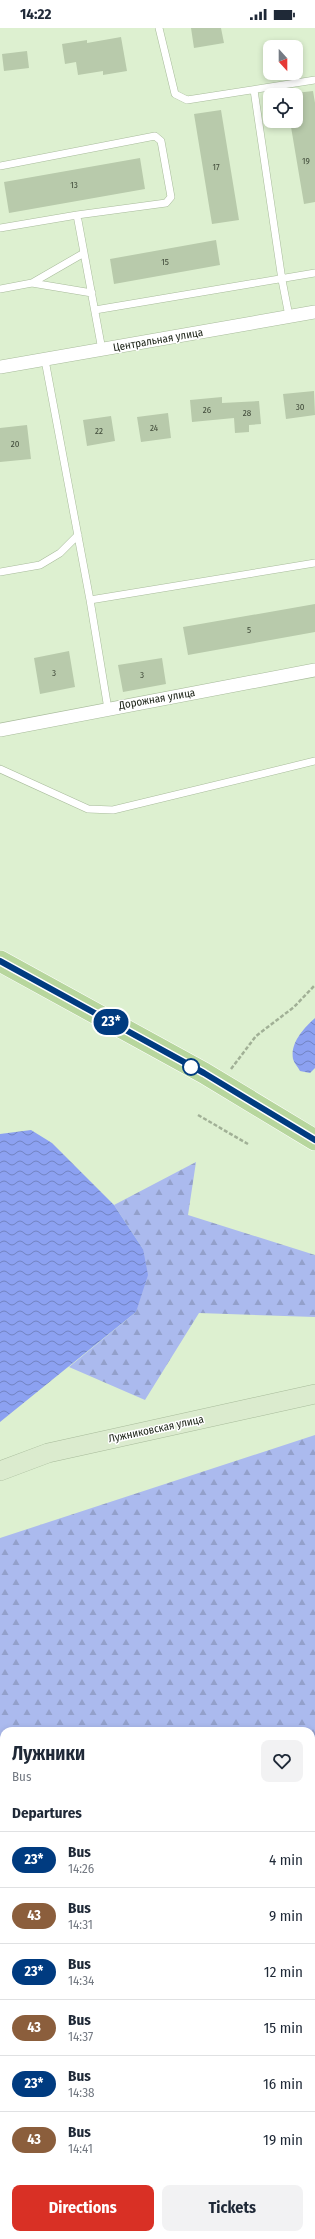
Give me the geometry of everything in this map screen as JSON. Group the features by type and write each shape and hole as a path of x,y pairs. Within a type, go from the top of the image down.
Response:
{"main road":[{"path":"0,961 204,1073 315,1140"}],"street":[{"name":"Центральная улица","path":"0,367 315,312"},
{"name":"Дорожная улица","path":"0,730 315,670"},
{"name":"Лужниковская улица","path":"0,1471 48,1453 315,1394"}],"lane":[{"path":"158,28 176,94 187,100 315,80"},
{"path":"254,90 282,280 290,316"},
{"path":"0,166 156,136 161,140 171,197 166,203 77,215 0,228"},
{"path":"77,215 96,310 102,350"},
{"path":"32,284 84,253"},
{"path":"96,310 282,280 315,273"},
{"path":"0,289 32,284 92,293"},
{"path":"45,360 90,600 108,709"},
{"path":"0,572 40,565 60,553 78,535"},
{"path":"90,600 315,564"},
{"path":"0,769 88,809 113,810 315,762"}],"path":[{"path":"230,1070 256,1036 294,1007 315,985"},
{"path":"198,1115 248,1144"}],"green space":[{"path":"196,1162 188,1215 315,1255 315,1317 199,1313 145,1400 69,1367 136,1312 143,1249 114,1205"},
{"path":"315,1435 315,1727 0,1727 0,1538"}],"water":[{"path":"315,1018 315,1068 310,1073 300,1071 293,1059 293,1053 299,1036 306,1026"},
{"path":"31,1130 52,1143 114,1205 143,1249 148,1275 136,1312 0,1422 0,1134"}],"building":[{"path":"191,28 221,28 224,43 194,48"},
{"path":"121,37 127,71 103,75 103,71 78,75 76,62 65,64 62,44 87,40 87,43"},
{"path":"27,51 29,68 4,71 2,54"},
{"path":"313,91 315,103 315,202 304,204 291,128 303,128 303,92"},
{"path":"221,110 239,220 212,224 194,114"},
{"path":"140,158 145,189 9,213 4,182"},
{"path":"216,240 220,265 114,284 110,259"},
{"path":"314,391 315,415 286,419 283,394"},
{"path":"222,397 222,403 259,401 261,424 249,425 249,432 235,433 234,418 192,422 190,400"},
{"path":"168,413 171,438 141,442 137,417"},
{"path":"111,416 115,441 87,446 83,420"},
{"path":"27,425 31,459 0,462 0,428"},
{"path":"315,604 315,632 188,655 183,627"},
{"path":"69,651 75,687 40,694 34,658"},
{"path":"162,658 166,684 123,692 118,665"}],"bus line":[{"name":"23*","path":"0,961 86,1007 175,1059 204,1073 315,1140"}]}
